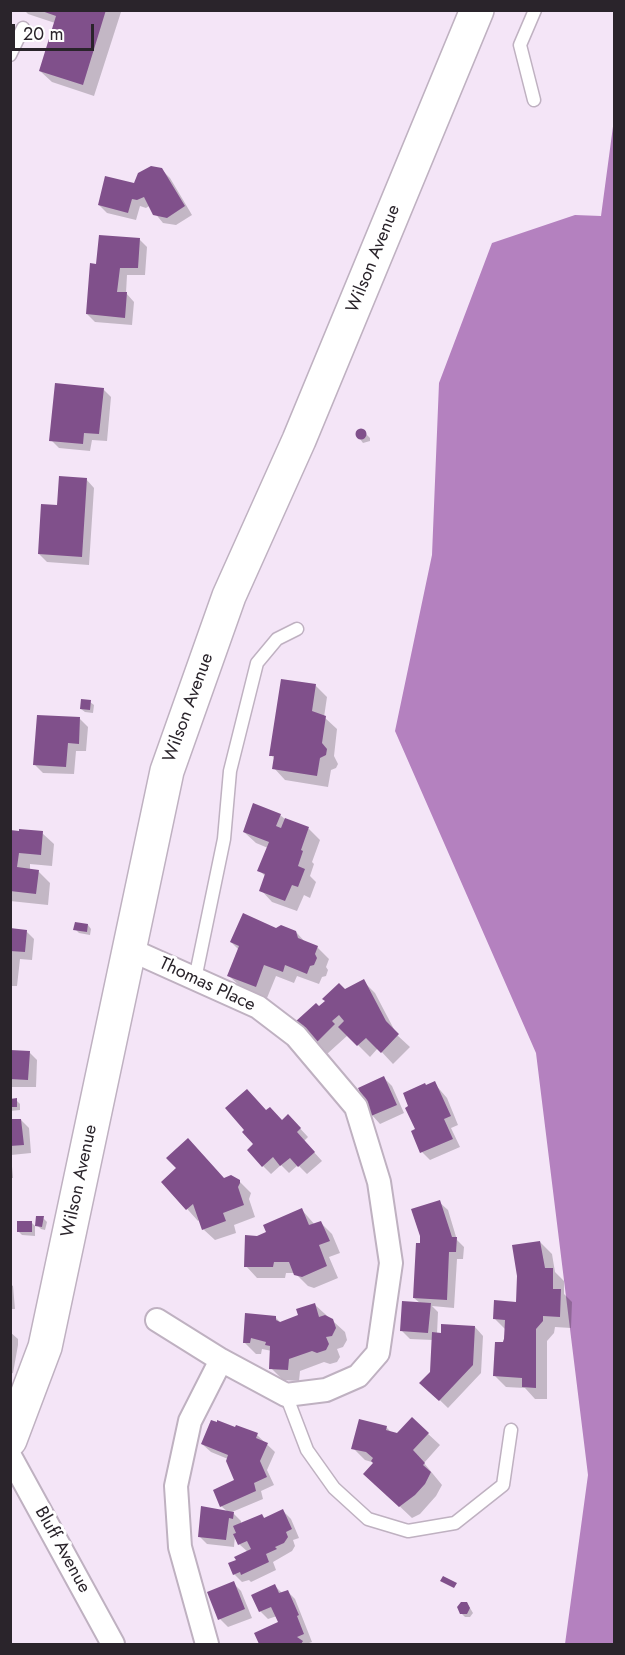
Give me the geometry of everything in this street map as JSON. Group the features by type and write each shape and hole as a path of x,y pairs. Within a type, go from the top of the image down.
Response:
{"main road":[{"name":"Wilson Avenue","path":"10,1440 45,1347 167,771 229,596 299,440 477,10"}],"street":[{"name":"Thomas Place","path":"129,949 258,1007 296,1036 356,1107 379,1182 391,1263 378,1353 358,1376 326,1390 285,1395"},
{"path":"157,1320 221,1360 285,1395"},
{"path":"207,1644 180,1547 176,1486 190,1421 221,1360"},
{"name":"Bluff Avenue","path":"10,1456 113,1644"}],"lane":[{"path":"534,100 520,45 535,10"},
{"path":"10,55 23,28"},
{"path":"195,979 224,839 230,771 257,663 277,639 297,629"},
{"path":"285,1395 308,1450 333,1488 368,1519 408,1531 456,1523 503,1485 511,1430"}],"shaded area":[{"path":"614,119 614,1644 565,1644 588,1475 536,1053 395,731 432,555 439,383 492,243 575,215 601,216"}],"building":[{"path":"39,10 106,10 83,85 39,71 56,16"},
{"path":"151,166 162,168 185,206 167,218 153,215 144,197 137,200 132,199 128,213 98,205 105,176 134,183 138,173"},
{"path":"99,235 140,238 138,268 120,268 117,292 127,292 125,318 86,314 90,263 96,264"},
{"path":"55,383 104,388 99,434 84,433 83,444 49,441"},
{"path":"361,428 367,434 361,440 355,434"},
{"path":"59,476 87,478 82,557 38,554 41,504 57,505"},
{"path":"281,679 316,684 312,711 326,716 322,743 327,749 326,755 320,758 317,776 272,769 274,756 269,756"},
{"path":"81,699 91,700 90,710 80,709"},
{"path":"37,715 80,717 79,744 68,743 66,767 33,765"},
{"path":"253,803 281,814 276,826 281,828 285,818 309,827 298,866 305,869 298,887 292,885 285,901 259,891 265,874 257,871 269,842 243,832"},
{"path":"19,829 43,831 41,855 19,853 17,867 39,870 36,894 10,891 10,830 19,831"},
{"path":"243,913 276,928 281,925 296,931 298,938 318,946 315,954 317,958 307,974 285,965 283,972 264,965 256,987 227,976 239,946 230,942"},
{"path":"75,922 88,924 87,932 73,930"},
{"path":"10,928 27,930 25,952 10,951"},
{"path":"364,979 386,1021 399,1034 381,1053 366,1038 357,1046 338,1027 344,1021 339,1015 332,1021 335,1024 315,1044 295,1022 316,1003 319,1006 325,1001 322,999 339,983 345,989"},
{"path":"10,1050 30,1051 28,1080 10,1079"},
{"path":"384,1076 397,1105 371,1116 358,1088"},
{"path":"435,1081 451,1116 444,1119 453,1139 420,1153 411,1131 415,1129 405,1108 408,1106 403,1093"},
{"path":"247,1089 266,1110 270,1107 282,1120 288,1114 301,1128 297,1132 315,1152 298,1167 290,1158 280,1166 273,1157 262,1167 247,1150 253,1144 225,1108"},
{"path":"17,1098 17,1107 10,1107 10,1099"},
{"path":"10,1119 21,1119 24,1145 10,1146"},
{"path":"188,1138 224,1178 231,1175 240,1180 238,1187 244,1205 223,1213 226,1221 202,1230 193,1204 186,1210 161,1182 176,1168 166,1158"},
{"path":"440,1200 452,1237 457,1237 456,1252 449,1252 447,1300 413,1298 416,1243 420,1243 420,1236 411,1209"},
{"path":"302,1208 309,1225 321,1221 330,1241 319,1245 327,1266 302,1277 294,1275 289,1262 274,1262 273,1267 244,1267 245,1235 257,1236 266,1232 263,1225"},
{"path":"36,1216 44,1216 42,1227 35,1226"},
{"path":"17,1221 32,1221 32,1232 17,1232"},
{"path":"540,1241 545,1268 553,1268 553,1289 561,1289 560,1317 543,1316 543,1321 536,1329 536,1388 522,1387 522,1378 493,1376 495,1342 503,1342 505,1320 493,1319 494,1300 516,1302 517,1276 512,1245"},
{"path":"402,1301 431,1303 428,1333 400,1331"},
{"path":"315,1303 319,1317 325,1315 333,1319 336,1328 332,1336 326,1337 329,1344 326,1350 317,1353 312,1351 289,1359 288,1370 269,1369 270,1346 265,1345 266,1342 251,1338 250,1343 243,1343 245,1313 276,1316 276,1320 280,1322 298,1315 296,1309"},
{"path":"441,1324 475,1326 473,1365 439,1401 419,1383 430,1372 432,1332 441,1333"},
{"path":"412,1417 429,1433 413,1450 431,1472 425,1484 415,1495 399,1507 363,1474 373,1463 371,1461 373,1458 366,1452 351,1449 359,1419 387,1426 386,1430 397,1433"},
{"path":"211,1420 235,1427 236,1425 258,1433 256,1438 268,1443 260,1461 267,1477 254,1483 256,1491 220,1507 213,1490 234,1480 226,1461 228,1455 201,1444"},
{"path":"201,1506 234,1512 233,1519 229,1518 226,1540 198,1537"},
{"path":"283,1509 292,1529 286,1532 288,1537 284,1543 266,1554 269,1562 241,1575 240,1572 233,1575 228,1563 236,1560 234,1557 251,1549 247,1541 238,1545 233,1534 236,1533 233,1526 262,1514 264,1518"},
{"path":"443,1576 457,1583 454,1588 440,1581"},
{"path":"234,1581 245,1609 218,1620 207,1592"},
{"path":"275,1584 279,1593 288,1590 299,1615 297,1616 304,1634 297,1637 303,1641 301,1644 259,1644 254,1633 278,1622 271,1607 259,1612 251,1595"},
{"path":"461,1602 467,1602 470,1608 467,1614 460,1614 457,1607"}]}
